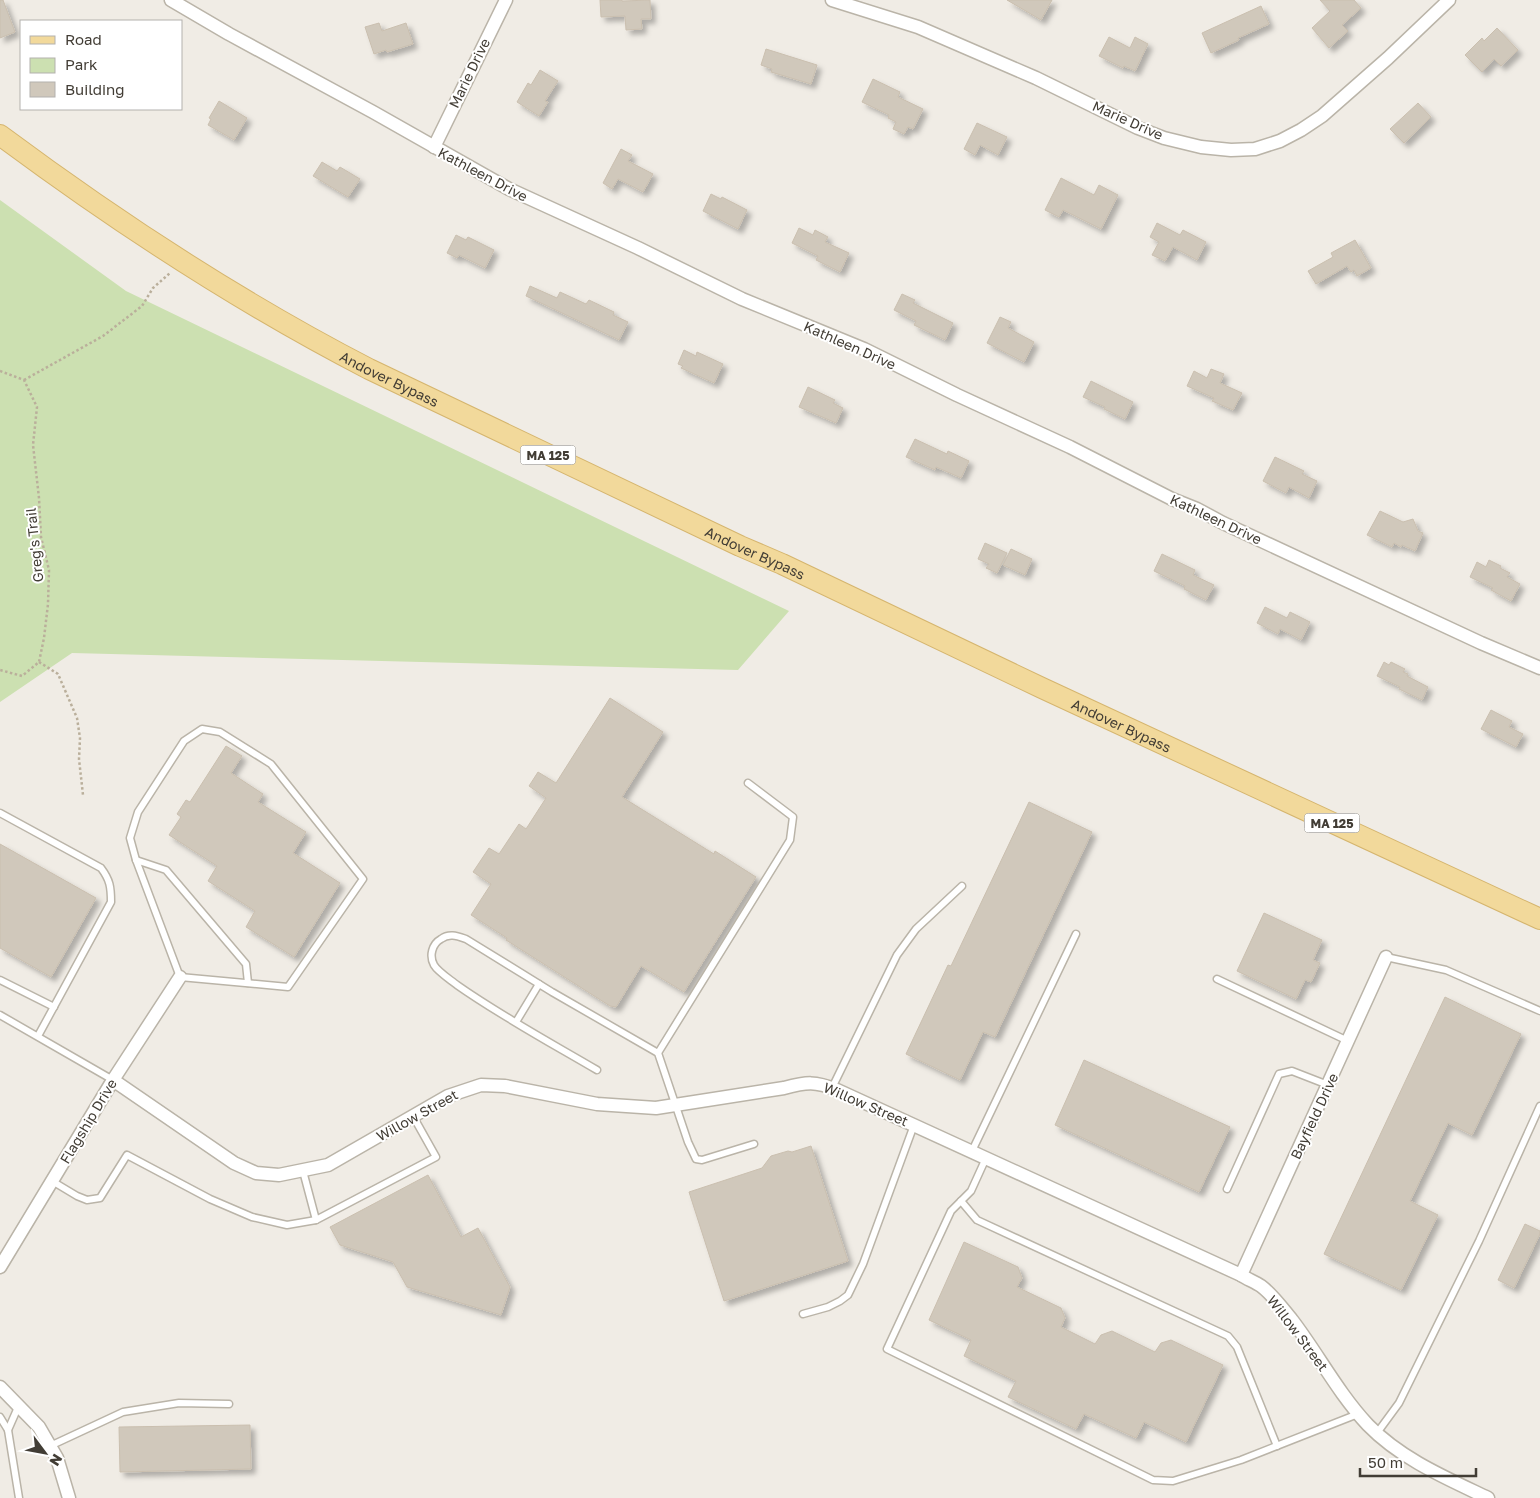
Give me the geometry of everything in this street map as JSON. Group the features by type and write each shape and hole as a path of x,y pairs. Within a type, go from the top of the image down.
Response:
{"main road":[{"name":"Andover Bypass","path":"0,135 70,187 148,240 236,294 369,369 1042,688 1540,919"}],"street":[{"name":"Kathleen Drive","path":"171,0 509,189 742,299 864,350 1070,447 1223,523 1480,643 1540,668"},
{"name":"Marie Drive","path":"434,147 506,0"},
{"name":"Marie Drive","path":"832,0 918,26 1036,78 1138,128 1164,138 1201,147 1231,150 1255,149 1280,141 1322,116 1388,58 1449,0"},
{"name":"Bayfield Drive","path":"1241,1275 1386,957"},
{"name":"Flagship Drive","path":"0,1266 113,1080 180,977"},
{"name":"Willow Street","path":"113,1080 234,1163 256,1173 279,1175 328,1165 448,1096 481,1085 505,1086 596,1104 656,1108 805,1083 821,1084 972,1151 1241,1275 1260,1286 1277,1302 1303,1334 1330,1376 1358,1414 1378,1433 1423,1466 1488,1498"},
{"path":"0,1387 39,1427 57,1458 69,1498"}],"lane":[{"path":"202,729 220,732 272,764 363,878 288,987 180,977 136,860 130,838 138,812 184,741 202,729"},
{"path":"658,1053 790,840 793,816 748,783"},
{"path":"0,813 101,868 108,878 111,889 110,902 38,1036"},
{"path":"136,860 166,870 246,964 248,983"},
{"path":"832,1088 897,955 916,928 962,886"},
{"path":"972,1151 1076,934"},
{"path":"598,1070 473,996 446,976 434,965 432,951 435,942 444,936 455,935 466,939 658,1053 688,1142 696,1159 702,1160 754,1144"},
{"path":"1386,957 1446,970 1540,1011"},
{"path":"1217,979 1348,1041"},
{"path":"0,980 54,1007"},
{"path":"516,1022 539,984"},
{"path":"0,1014 113,1080"},
{"path":"1227,1189 1279,1074 1292,1071 1328,1085"},
{"path":"1378,1433 1399,1403 1416,1369 1479,1241 1540,1106"},
{"path":"52,1181 87,1200 100,1198 127,1155 210,1199 252,1217 287,1225 316,1220 436,1158 413,1116"},
{"path":"802,1314 828,1307 848,1295 863,1264 914,1125"},
{"path":"986,1158 971,1191 951,1211 887,1349 1153,1480 1173,1481 1241,1460 1358,1414"},
{"path":"303,1171 316,1220"},
{"path":"961,1201 977,1220 1228,1336 1237,1347 1277,1446"},
{"path":"50,1446 123,1412 179,1403 229,1404"},
{"path":"8,1430 19,1405"},
{"path":"0,1417 8,1430 19,1498"}],"path":[{"path":"0,371 24,380 103,336 142,306 153,288 171,272"},
{"name":"Greg's Trail","path":"24,380 37,407 33,445 41,537 49,570 48,604 39,662"},
{"path":"0,670 22,676 39,662 58,674 77,718 83,795"}],"green space":[{"path":"0,200 126,291 789,611 738,670 72,653 0,702"}],"building":[{"path":"0,0 3,0 15,32 0,38"},
{"path":"600,0 650,0 651,19 641,19 642,29 626,30 625,16 601,17"},
{"path":"1007,0 1052,0 1041,20"},
{"path":"1320,0 1354,0 1361,8 1342,25 1348,31 1329,48 1312,28 1330,11"},
{"path":"1261,6 1269,24 1211,53 1202,33"},
{"path":"379,23 382,31 406,23 413,44 374,54 365,27"},
{"path":"1497,28 1518,50 1501,66 1494,59 1482,72 1465,55 1482,38 1484,41"},
{"path":"1109,37 1130,48 1135,37 1148,44 1135,71 1124,66 1123,68 1099,56"},
{"path":"766,49 817,65 811,84 771,72 772,69 761,65"},
{"path":"540,70 558,81 545,101 548,102 539,116 517,102 528,83 531,85"},
{"path":"873,79 900,92 898,97 923,109 913,129 908,127 904,134 893,129 896,122 888,118 889,115 862,102"},
{"path":"219,101 247,118 234,140 208,125 211,119 209,118"},
{"path":"1418,103 1431,117 1404,143 1390,129"},
{"path":"977,123 1007,137 998,155 980,145 975,155 964,149"},
{"path":"621,149 632,155 628,161 653,174 643,192 618,179 612,189 603,183"},
{"path":"322,162 337,171 340,167 360,179 348,197 313,176"},
{"path":"1061,178 1094,195 1099,185 1118,195 1101,229 1063,210 1059,217 1045,210"},
{"path":"711,194 721,199 722,197 747,210 738,229 703,211"},
{"path":"1157,223 1180,235 1183,230 1206,242 1197,260 1173,247 1165,261 1152,255 1159,242 1150,237"},
{"path":"799,228 813,235 815,230 828,237 825,242 849,253 840,272 816,260 818,256 792,243"},
{"path":"456,235 466,240 468,237 494,250 485,268 459,255 457,258 447,253"},
{"path":"1355,240 1371,268 1357,276 1354,270 1351,272 1347,266 1316,284 1308,271 1333,257 1331,253"},
{"path":"530,286 557,298 560,292 586,304 589,300 614,312 613,315 628,322 619,340 526,296"},
{"path":"902,294 915,300 913,303 953,323 945,340 914,325 916,321 894,310"},
{"path":"1000,317 1011,322 1008,328 1034,342 1024,362 987,343"},
{"path":"684,350 696,356 697,352 723,364 714,383 681,368 683,366 678,364"},
{"path":"1211,369 1224,374 1220,383 1242,393 1233,410 1212,401 1214,398 1187,386 1194,371 1207,378"},
{"path":"1091,381 1133,402 1125,419 1083,397"},
{"path":"808,387 835,400 833,403 843,408 836,423 799,407"},
{"path":"915,439 947,454 948,451 969,461 961,478 936,467 935,470 906,457"},
{"path":"1275,457 1304,471 1302,474 1317,481 1309,498 1289,487 1286,493 1263,481"},
{"path":"1380,511 1403,522 1413,519 1418,531 1423,533 1415,551 1394,543 1392,547 1367,535"},
{"path":"985,543 1007,553 997,573 986,568 989,564 978,559"},
{"path":"1011,549 1032,559 1025,575 1003,565"},
{"path":"1162,554 1195,570 1193,575 1214,585 1206,600 1184,589 1185,586 1154,571"},
{"path":"1489,560 1501,566 1500,568 1510,573 1507,577 1520,584 1511,601 1491,590 1493,588 1470,577 1477,562 1486,567"},
{"path":"1265,607 1287,618 1290,612 1310,622 1301,640 1280,629 1278,634 1257,623"},
{"path":"1384,662 1389,665 1391,662 1405,669 1403,672 1408,674 1407,676 1428,687 1422,700 1377,676"},
{"path":"610,698 663,732 622,797 714,854 715,851 756,877 684,992 641,966 616,1007 610,1006 506,940 507,938 471,915 491,884 473,872 489,848 499,854 519,824 526,829 546,798 529,786 538,772 556,783"},
{"path":"1491,710 1512,721 1509,727 1523,734 1516,747 1481,729"},
{"path":"226,746 242,756 231,773 263,794 258,802 306,832 293,853 340,883 294,957 246,927 255,911 208,881 217,866 169,835 181,817 177,814 186,800 190,802"},
{"path":"1029,802 1092,832 995,1037 983,1032 960,1080 906,1054 948,965 951,966"},
{"path":"0,844 96,898 51,977 0,948"},
{"path":"1264,913 1322,940 1313,960 1320,963 1311,982 1305,980 1296,999 1237,971"},
{"path":"1445,997 1521,1034 1472,1135 1448,1123 1410,1201 1438,1215 1401,1290 1324,1254"},
{"path":"1084,1060 1230,1127 1199,1192 1055,1125"},
{"path":"811,1146 848,1261 724,1301 689,1192 762,1168 771,1156"},
{"path":"428,1175 461,1237 478,1228 510,1287 501,1315 407,1287 393,1262 340,1245 330,1227"},
{"path":"1525,1224 1540,1231 1540,1234 1514,1288 1498,1280"},
{"path":"964,1242 1018,1267 1022,1278 1017,1287 1061,1308 1065,1318 1061,1327 1095,1344 1101,1335 1112,1331 1155,1352 1161,1343 1171,1340 1223,1365 1186,1442 1144,1422 1136,1438 1084,1414 1076,1429 1008,1397 1016,1381 964,1356 971,1340 929,1320"},
{"path":"250,1425 251,1469 120,1472 119,1427"}]}
